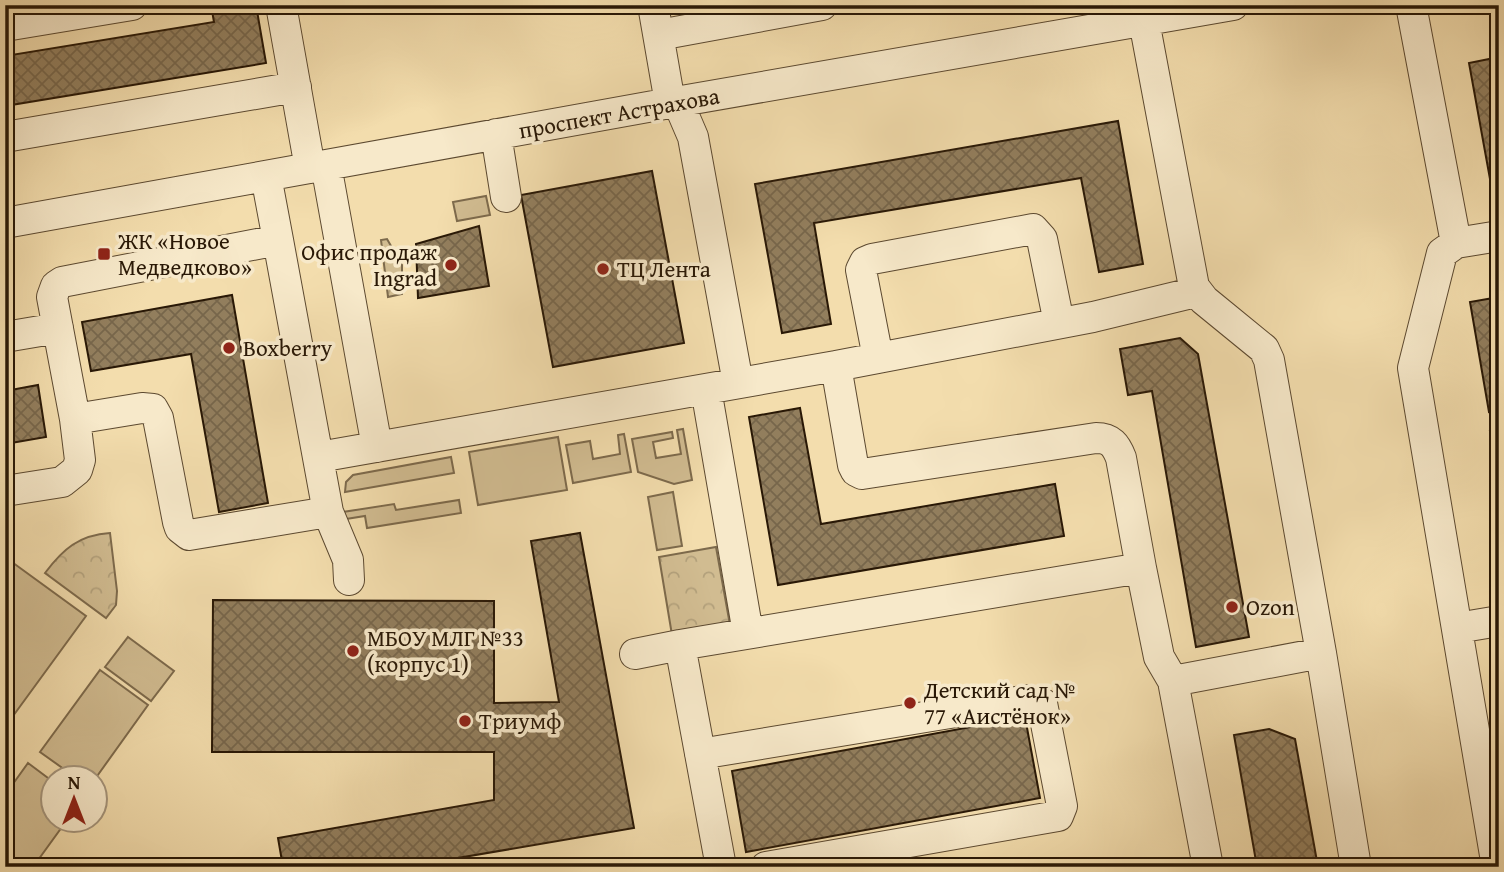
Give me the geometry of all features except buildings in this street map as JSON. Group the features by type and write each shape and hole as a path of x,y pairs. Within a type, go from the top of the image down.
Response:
{"street":[{"path":"5,26 132,5"},
{"path":"281,5 296,87 318,166 377,447"},
{"path":"653,5 674,102 693,137 738,383"},
{"path":"659,34 822,5"},
{"name":"проспект Астрахова","path":"5,223 674,102 1144,21 1202,8 1233,5"},
{"path":"1411,5 1456,243"},
{"path":"1144,21 1192,282 1196,292 1268,355 1356,867"},
{"path":"5,137 296,87"},
{"path":"496,134 506,197"},
{"path":"266,176 328,512 348,560 349,580"},
{"path":"878,358 861,270 868,260 898,254 1033,229 1042,239 1059,323"},
{"path":"1497,867 1412,368 1439,262 1447,248 1456,243 1499,236"},
{"path":"5,491 62,482 77,470 80,460 52,297 56,286 62,282 278,240"},
{"path":"319,457 836,366 1059,323 1196,292"},
{"path":"5,337 58,328"},
{"path":"836,366 853,465 856,471 862,474 1096,438 1110,440 1118,450 1159,657 1173,681 1209,867"},
{"path":"706,389 748,633"},
{"path":"75,419 142,408 153,410 158,418 177,522 180,528 190,535 328,512"},
{"path":"635,654 1141,568"},
{"path":"1457,628 1499,621"},
{"path":"680,645 721,867"},
{"path":"1173,681 1321,653"},
{"path":"700,754 1029,700 1042,703 1062,806 1058,816 766,867"}],"green space":[{"path":"486,196 490,215 457,221 453,202"},
{"path":"387,239 402,265 402,294 388,297 381,240"},
{"path":"683,429 692,480 674,484 638,472 632,439 672,432 673,438 653,442 656,458 681,454 677,430"},
{"path":"624,434 631,472 573,483 566,445 590,441 593,459 620,454 618,435"},
{"path":"558,437 567,490 478,505 469,452"},
{"path":"451,457 454,473 345,492 346,482 353,475"},
{"path":"673,492 682,546 657,550 648,497"},
{"path":"459,500 461,513 367,528 365,516 340,520 343,512 394,504 396,510"},
{"path":"110,533 117,591 116,605 106,618 45,573 58,557 81,540"},
{"path":"716,547 730,625 672,635 659,557"},
{"path":"5,557 86,616 5,727"},
{"path":"128,637 174,671 151,701 105,667"},
{"path":"100,670 148,705 106,764 57,764 40,752"},
{"path":"28,763 38,770 38,834 57,834 33,867 5,867 5,795"}],"place":[{"name":"ЖК «Новое Медведково»","path":"104,254"},
{"name":"Офис продаж Ingrad","path":"451,265"},
{"name":"ТЦ Лента","path":"603,269"},
{"name":"Boxberry","path":"229,348"},
{"name":"Ozon","path":"1232,607"},
{"name":"МБОУ МЛГ №33 (корпус 1)","path":"353,651"},
{"name":"Детский сад № 77 «Аистёнок»","path":"910,703"},
{"name":"Триумф","path":"465,721"}]}
